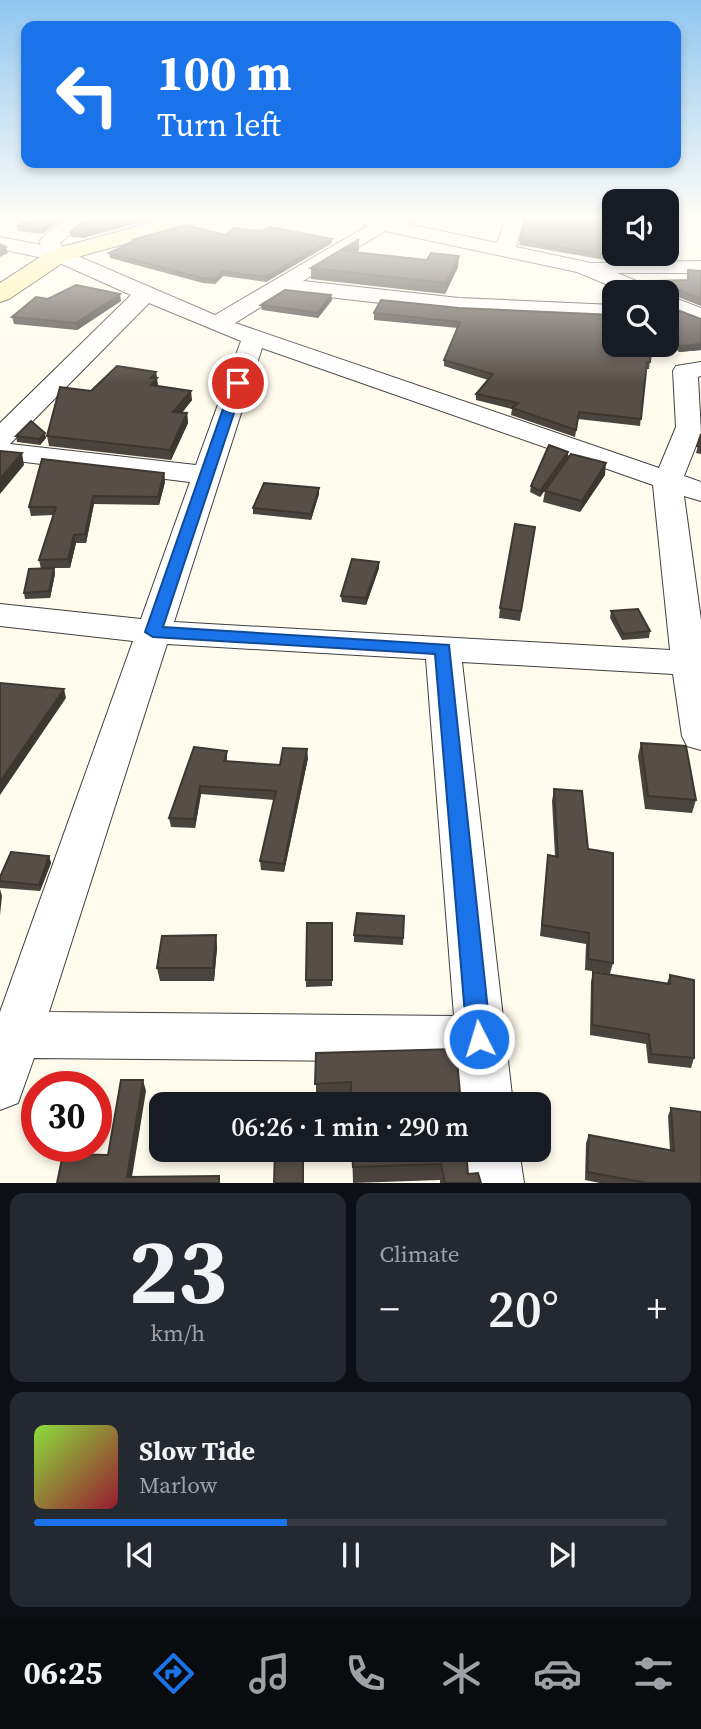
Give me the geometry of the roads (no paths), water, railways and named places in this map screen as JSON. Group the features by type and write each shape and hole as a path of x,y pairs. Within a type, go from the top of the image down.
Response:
{"street":[{"path":"0,294 31,273"},
{"path":"102,273 216,324 701,492"},
{"path":"216,324 298,273"},
{"path":"598,273 614,280"},
{"path":"281,285 459,305 602,311"},
{"path":"0,438 146,293"},
{"path":"679,307 700,316"},
{"path":"679,315 700,316"},
{"path":"0,1085 8,1035 153,632 254,337"},
{"path":"701,369 685,371 690,427 667,482 689,571 689,663 701,736"},
{"path":"0,451 207,475"},
{"path":"0,615 153,632 689,663"},
{"path":"443,649 486,1092"},
{"path":"8,1035 479,1039"},
{"path":"493,1162 496,1183"}]}
